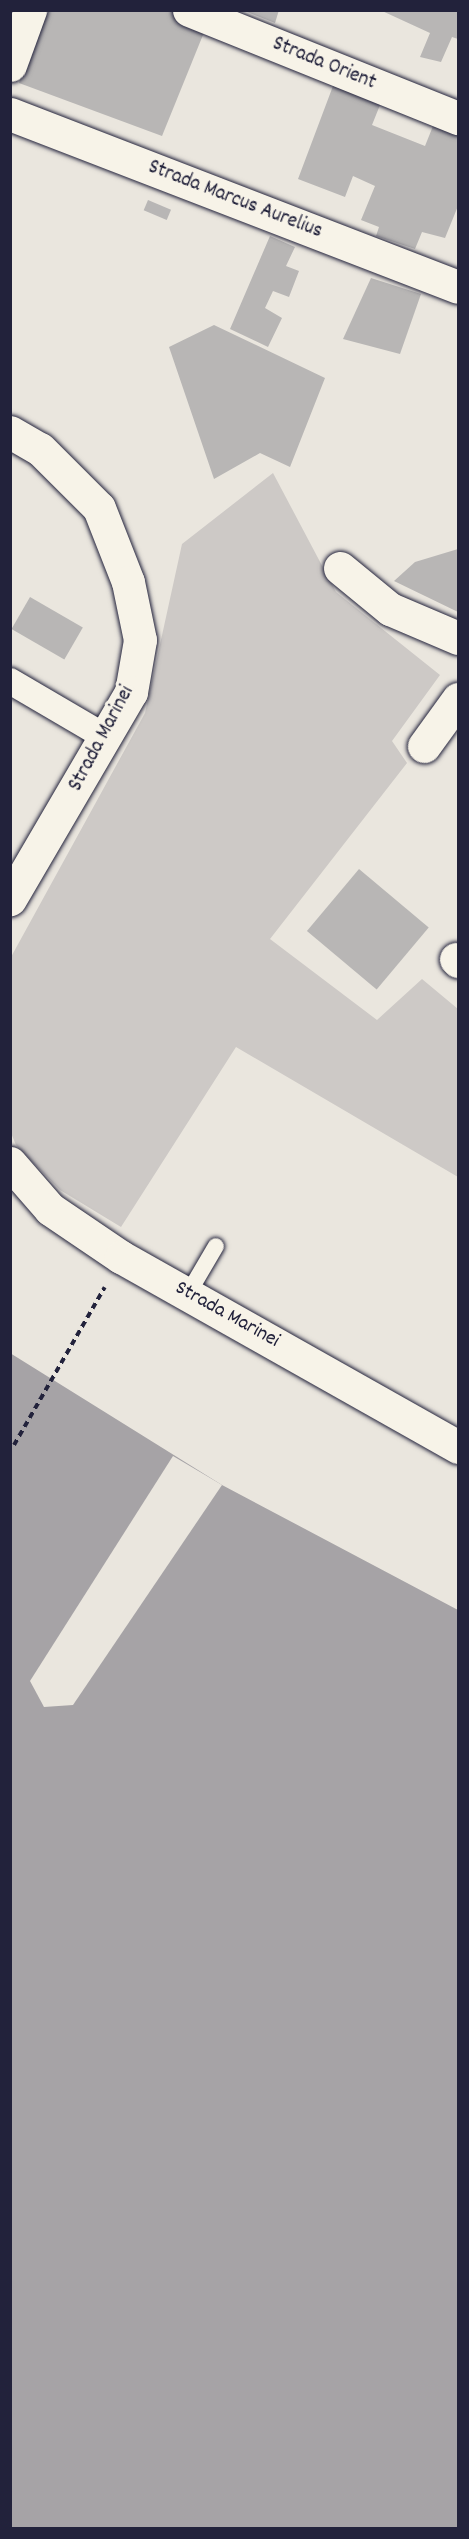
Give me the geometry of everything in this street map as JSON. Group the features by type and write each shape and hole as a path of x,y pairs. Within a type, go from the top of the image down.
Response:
{"street":[{"path":"10,65 30,10"},
{"name":"Strada Orient","path":"189,10 459,118"},
{"name":"Strada Marcus Aurelius","path":"10,114 456,278"},
{"name":"Strada Marinei","path":"10,432 40,449 99,508 128,582 140,640 131,692 107,738 10,899"},
{"path":"340,568 390,609 459,638"},
{"path":"10,681 107,738"},
{"path":"424,747 459,699"},
{"name":"Strada Marinei","path":"10,1163 50,1209 121,1257 189,1292 459,1447"}],"lane":[{"path":"189,1292 216,1246"}],"path":[{"path":"14,1445 121,1257"}],"shaded area":[{"path":"273,473 336,592 440,675 392,741 407,763 270,939 377,1020 422,979 458,1009 458,1177 236,1047 121,1227 60,1190 16,1145 11,1133 11,957 145,713 182,544"},
{"path":"10,1353 222,1485 458,1610 458,2528 11,2528"}],"pier":[{"path":"173,1456 222,1485 73,1705 44,1707 30,1681"}],"building":[{"path":"45,10 169,10 207,25 162,136 19,83"},
{"path":"242,10 279,10 275,23"},
{"path":"380,10 458,10 458,39 452,37 441,62 420,57 430,33"},
{"path":"336,78 384,95 372,125 425,146 437,116 458,125 458,206 445,238 422,232 415,249 376,236 379,227 361,220 375,186 353,176 345,197 298,179"},
{"path":"148,200 171,210 167,220 144,210"},
{"path":"270,236 295,247 286,266 299,271 289,297 273,291 265,308 282,318 268,347 230,329"},
{"path":"371,278 421,294 400,354 343,339"},
{"path":"214,325 325,378 290,467 260,453 214,479 169,347"},
{"path":"458,549 458,612 394,581 415,562"},
{"path":"30,597 83,628 64,660 12,629"},
{"path":"359,869 429,927 377,990 307,931"}]}
